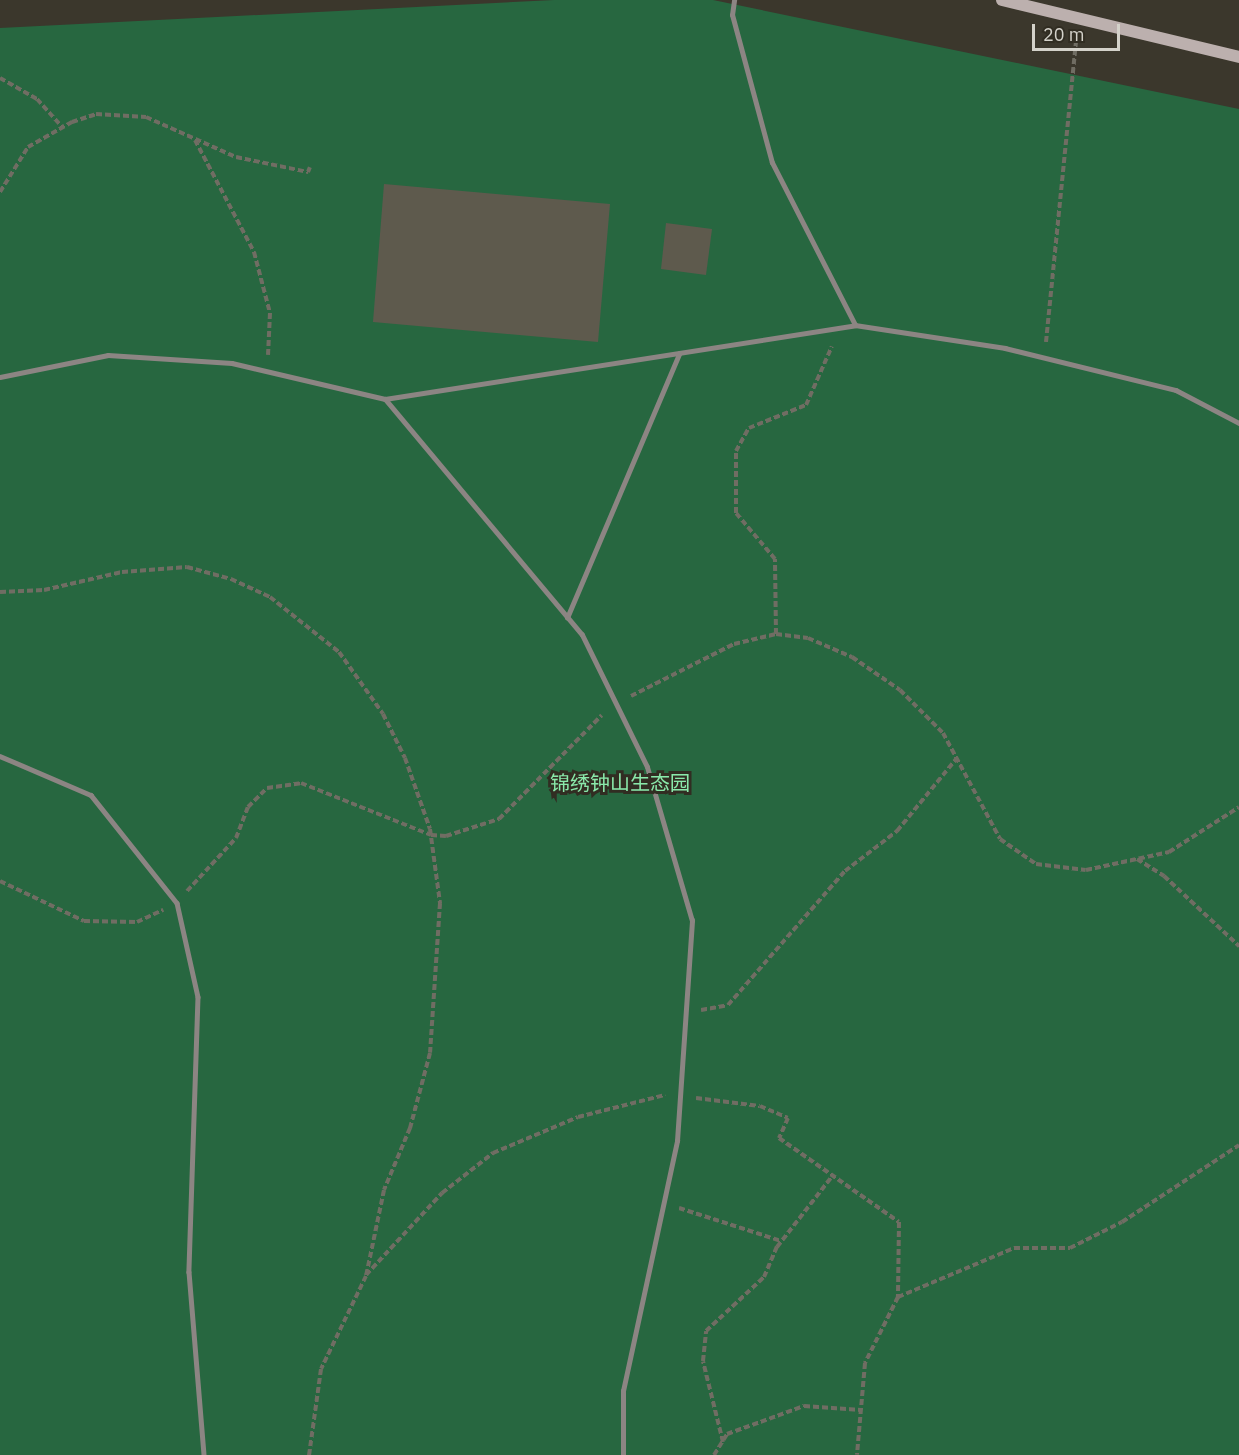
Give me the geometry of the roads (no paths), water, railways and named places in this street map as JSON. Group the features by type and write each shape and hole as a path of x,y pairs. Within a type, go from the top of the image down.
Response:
{"street":[{"path":"1002,0 1239,57"}],"lane":[{"path":"734,0 732,15 772,163 855,325"},
{"path":"0,377 108,355 232,363 385,399 855,325 1045,357 1176,390 1239,423"},
{"path":"567,618 679,354"},
{"path":"385,399 582,635 647,767 692,921 677,1141 623,1391 623,1455"},
{"path":"0,756 91,795 177,903 198,997 189,1272 204,1455"}],"park label":[{"name":"锦绣钟山生态园","path":"620,782"}]}
